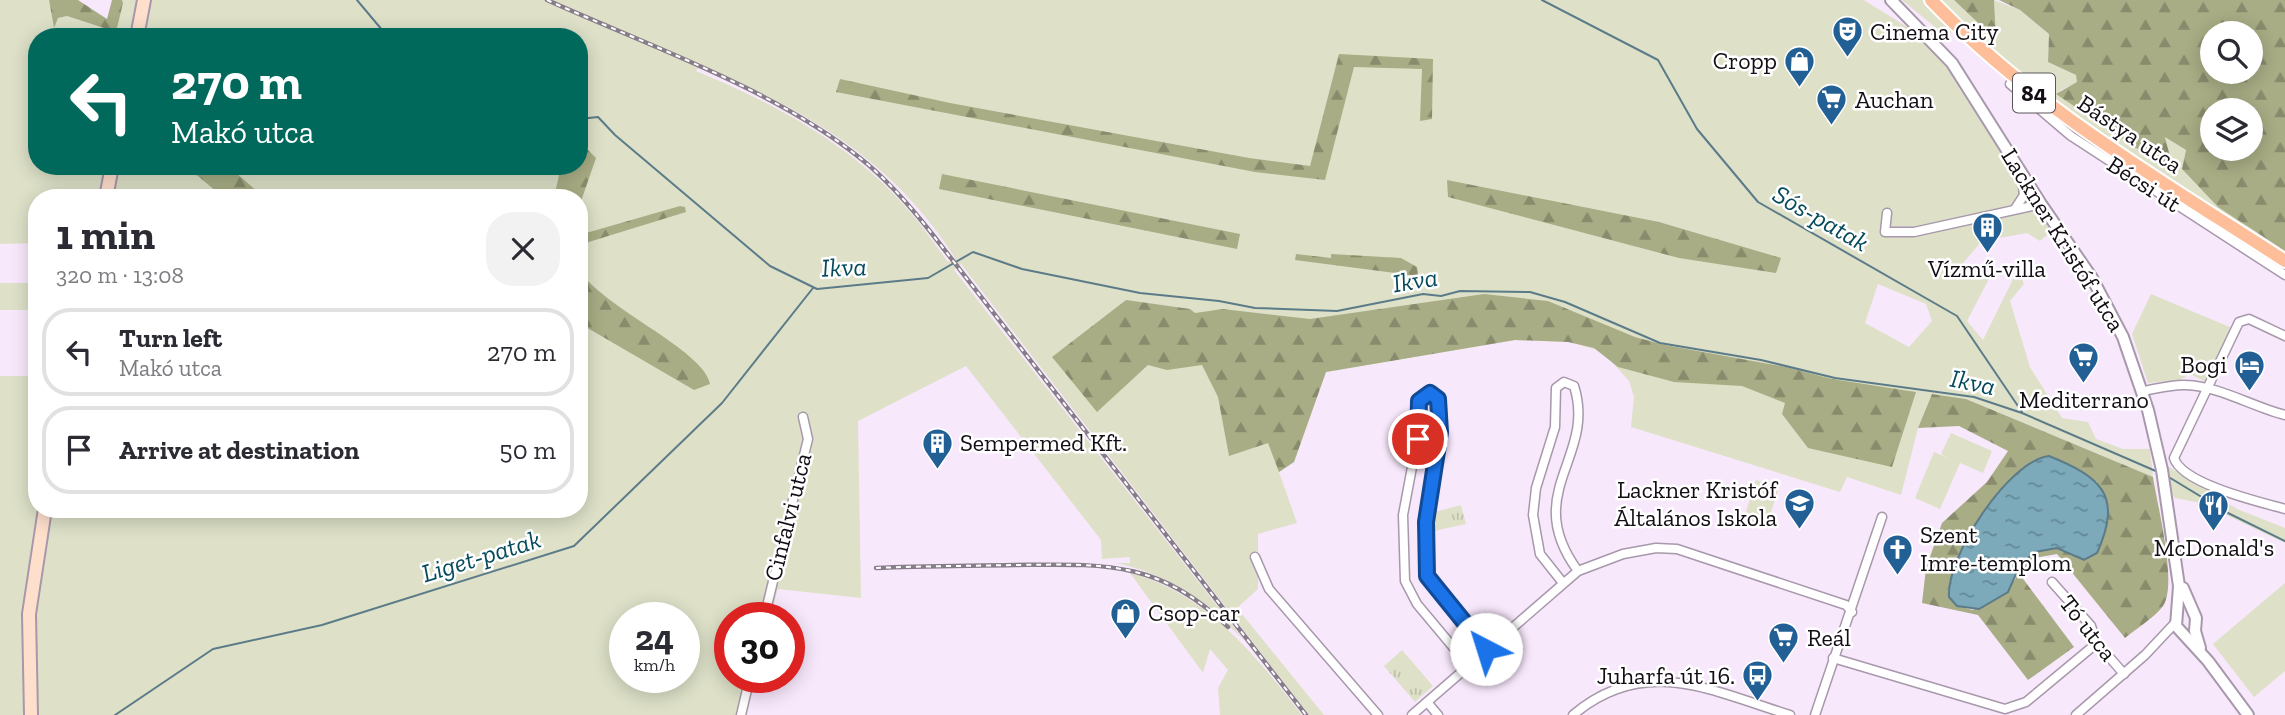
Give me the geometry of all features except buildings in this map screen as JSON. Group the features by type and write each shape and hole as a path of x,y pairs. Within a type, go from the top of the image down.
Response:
{"main road":[{"path":"139,28 144,0"},
{"name":"Bástya utca","path":"1931,0 1995,60 2066,116 2285,261"},
{"path":"31,715 29,614 44,518"}],"street":[{"name":"Lackner Kristóf utca","path":"1891,0 1945,53 2112,312 2143,391 2162,470 2180,601 2176,620 2248,715"},
{"name":"Bécsi út","path":"2010,85 2071,136 2285,275"},
{"path":"2015,209 2024,195 2021,172"},
{"path":"1887,212 1885,232 1914,232 2041,204"},
{"path":"2285,336 2249,319 2239,321 2174,456 2178,466 2210,487 2285,509"},
{"path":"1563,583 1540,554 1532,515 1536,488 1555,427 1556,388 1564,382 1574,386 1578,410 1574,440 1555,507 1555,524 1565,554 1578,571"},
{"path":"2143,391 2185,384 2209,388 2255,407 2285,415"},
{"path":"1468,665 1417,604 1405,581 1405,501 1419,430 1419,401 1430,393 1438,399 1440,423 1426,522 1427,576 1486,649"},
{"name":"Cinfalvi utca","path":"768,602 808,439 803,417"},
{"path":"1815,715 1882,517"},
{"path":"1412,715 1578,571 1623,554 1656,548 1676,549 1846,605 1852,612"},
{"name":"Lackner Kristóf utca","path":"2175,554 2196,618 2186,633"},
{"path":"1255,557 1269,589 1378,715"},
{"name":"Tó utca","path":"2052,582 2091,626 2096,643 2124,674"},
{"path":"2076,715 2145,655 2184,613 2193,614"},
{"path":"2145,655 2186,633"},
{"path":"1833,658 2005,709 2026,702 2096,643"},
{"path":"1573,715 1613,688 1656,680 1709,690 1790,715"},
{"path":"741,715 746,693"},
{"path":"1427,702 1438,715"}],"green space":[{"path":"0,0 49,0 54,26 58,18 67,16 104,28 28,28 28,175 588,175 588,28 117,28 122,0 1864,0 1920,35 1948,69 2051,232 2040,241 2027,233 1982,241 1963,263 1989,279 1967,321 1983,340 2018,269 2024,284 2010,301 2030,367 2062,418 2088,422 2096,439 2123,449 2150,449 2153,477 1966,399 1932,394 1918,428 1901,495 1847,477 1840,492 1631,427 1634,397 1629,381 1603,352 1571,342 1515,340 1326,372 1294,462 1279,472 1297,523 1258,534 1258,589 1237,608 1324,715 1309,715 961,264 954,270 1244,640 1201,602 1170,582 1116,563 1130,563 1130,557 1102,559 1101,540 966,366 858,421 861,598 778,589 774,602 714,602 714,693 752,693 746,715 0,715 0,376 28,376 28,518 588,518 588,189 28,189 28,243 0,244","holes":["700,65 810,119 874,165 903,192 955,258 948,262 902,203 857,161 780,110 696,71","1878,284 1926,304 1932,321 1909,347 1865,323"]},
{"path":"49,0 78,0 107,19 112,0 122,0 117,28 104,28 67,16 58,18 54,28"},
{"path":"1902,0 1924,0 1955,28 1947,37"},
{"path":"1939,0 1954,0 1995,39 1994,0 2020,10 2049,34 2048,62 2076,75 2078,82 2059,91 2171,160 2165,136 2186,150 2182,169 2230,214 2285,251 2285,257 2078,120 1992,53"},
{"path":"1954,0 1994,0 1996,40"},
{"path":"1999,0 2285,0 2285,251 2218,207 2182,169 2186,150 2165,137 2171,160 2160,164 2056,94 2077,82 2076,75 2048,62 2049,34 2020,10"},
{"path":"1339,54 1433,59 1432,119 1420,121 1422,69 1354,67 1325,180 1255,172 836,92 840,79 950,103 1249,158 1310,166"},
{"path":"588,150 596,158 585,189 556,189 559,175 588,175"},
{"path":"942,174 1240,234 1237,249 939,189"},
{"path":"238,175 255,189 213,189 198,176"},
{"path":"1447,180 1659,222 1781,258 1776,273 1679,258 1448,197"},
{"path":"680,206 685,207 686,212 588,242 588,232"},
{"path":"1296,254 1331,258 1331,254 1401,258 1417,267 1418,276 1295,260"},
{"path":"588,280 607,298 672,342 704,371 710,384 694,390 588,328"},
{"path":"0,283 28,283 28,310 0,310"},
{"path":"1484,294 1548,301 1635,337 1665,345 1786,367 1832,379 1916,392 1892,467 1808,448 1782,414 1785,403 1742,386 1674,382 1618,367 1594,348 1568,342 1515,340 1326,372 1294,462 1279,472 1268,443 1229,456 1218,397 1202,365 1167,370 1148,365 1097,412 1052,357 1126,300 1190,309 1195,313 1223,309 1310,319"},
{"path":"2151,294 2232,328 2206,382 2190,374 2180,380 2148,383 2132,334"},
{"path":"1932,394 1966,399 2153,477 2167,563 2167,596 2163,606 2125,638 2057,554 2034,558 2021,576 2074,647 2028,680 1978,615 1922,603 1926,568 1942,523 1987,482 2008,451 1959,426 1918,428","holes":["2049,456 2097,482 2097,553 2084,560 2057,548 2035,552 2020,565 2015,580 1973,610 1957,606 1948,591 1964,547 1985,509 2013,478 2030,465"]},
{"path":"1951,433 1992,451 1983,473 1960,463 1940,509 1915,498 1934,452 1948,458 1941,454"},
{"path":"2166,465 2237,509 2285,528 2285,543 2201,503 2175,498 2171,492"},
{"path":"1756,480 1779,487 1766,528 1743,521"},
{"path":"1461,505 1466,524 1434,531 1431,513"},
{"path":"1130,573 1157,582 1182,595 1227,629 1267,671 1302,715 1220,715 1218,688 1228,670 1210,649 1203,673"},
{"path":"2285,583 2285,671 2254,697 2213,644"},
{"path":"1402,650 1433,686 1415,702 1384,666"}],"water":[{"path":"2049,456 2082,472 2102,491 2107,502 2108,516 2097,553 2084,560 2057,548 2035,552 2020,565 2008,592 1979,609 1957,606 1949,597 1951,580 1958,559 1982,513 2016,475 2033,462"}],"waterway":[{"name":"Ikva","path":"357,0 380,28"},
{"name":"Sós-patak","path":"1542,0 1658,60 1697,129 1758,202 1957,316 2022,412"},
{"name":"Ikva","path":"588,118 598,117 615,135 770,266 817,289 928,278 973,252 1022,269 1140,293 1219,301 1255,308 1337,311 1423,294 1441,296 1460,291 1530,292 1565,302 1660,343 1761,360 1835,378 1974,397 2022,413 2158,472"},
{"name":"Liget-patak","path":"115,715 213,649 322,625 574,546 722,403 813,288"},
{"name":"Ikva","path":"2167,476 2228,513 2285,541"}],"railway":[{"path":"547,0 710,70 790,111 827,134 880,175 933,235 1306,715"},
{"path":"876,568 1076,565 1129,570 1178,589 1203,605 1228,627"}],"place":[{"name":"Cinema City","path":"1847,59"},
{"name":"Cropp","path":"1800,88"},
{"name":"Auchan","path":"1832,127"},
{"name":"Vízmű-villa","path":"1987,254"},
{"name":"Mediterrano","path":"2084,385"},
{"name":"Bogi","path":"2250,392"},
{"name":"Sempermed Kft.","path":"937,470"},
{"name":"Lackner Kristóf Általános Iskola","path":"1800,531"},
{"name":"McDonald's","path":"2214,533"},
{"name":"Szent Imre-templom","path":"1897,576"},
{"name":"Csop-car","path":"1125,640"},
{"name":"Reál","path":"1784,665"},
{"name":"Juharfa út 16.","path":"1758,703"}],"route":[{"path":"1418,439 1419,401 1425,394 1434,394 1438,399 1440,432 1426,522 1427,576 1486,649"}]}
